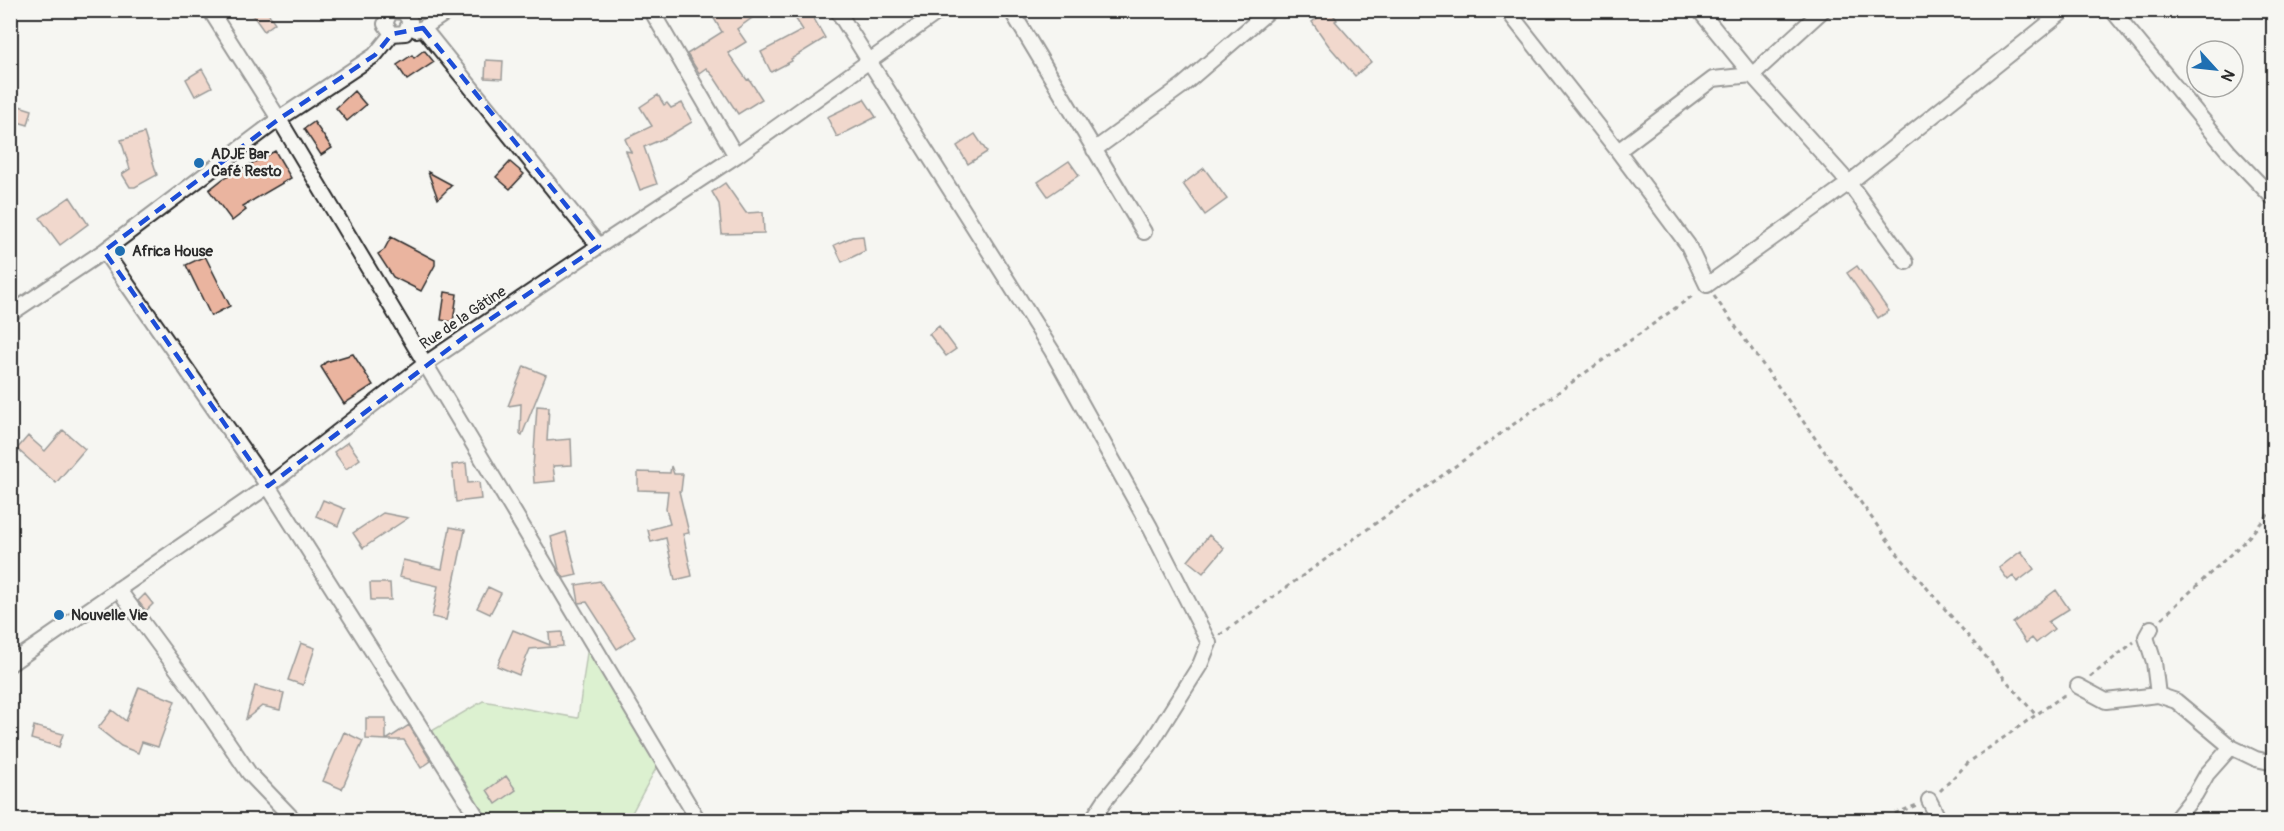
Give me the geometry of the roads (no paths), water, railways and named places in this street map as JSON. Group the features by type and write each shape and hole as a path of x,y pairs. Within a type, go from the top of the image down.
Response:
{"street":[{"path":"210,10 279,119 698,820"},
{"path":"10,314 104,251 279,119 375,55 398,33 410,21 403,11 390,11 385,24 398,33 423,28 450,10"},
{"path":"651,10 736,156"},
{"path":"837,10 868,63 1052,351 1150,527 1209,643 1200,666 1149,746 1105,800 1092,820"},
{"name":"Rue de la Gâtine","path":"10,664 268,486 425,364 736,156 941,10"},
{"path":"1011,10 1144,232"},
{"path":"1094,150 1182,86 1270,10"},
{"path":"1507,10 1618,151 1688,245 1707,285 1849,183 2065,10"},
{"path":"1699,10 1752,75 1849,183 1906,262"},
{"path":"1618,151 1713,80 1752,75 1823,10"},
{"path":"2112,10 2229,152 2274,199"},
{"path":"423,28 599,246"},
{"path":"104,251 268,486 479,820"},
{"path":"118,589 193,691 249,773 294,820"},
{"path":"2151,628 2146,637 2154,662 2158,695"},
{"path":"2078,686 2106,701 2158,695 2176,701 2231,747 2256,759 2274,763"},
{"path":"2175,820 2195,795 2207,774 2231,747"},
{"path":"1929,800 1939,820"}],"place":[{"name":"ADJE Bar Café Resto","path":"199,163"},
{"name":"Africa House","path":"120,251"},
{"name":"Nouvelle Vie","path":"59,615"}]}
